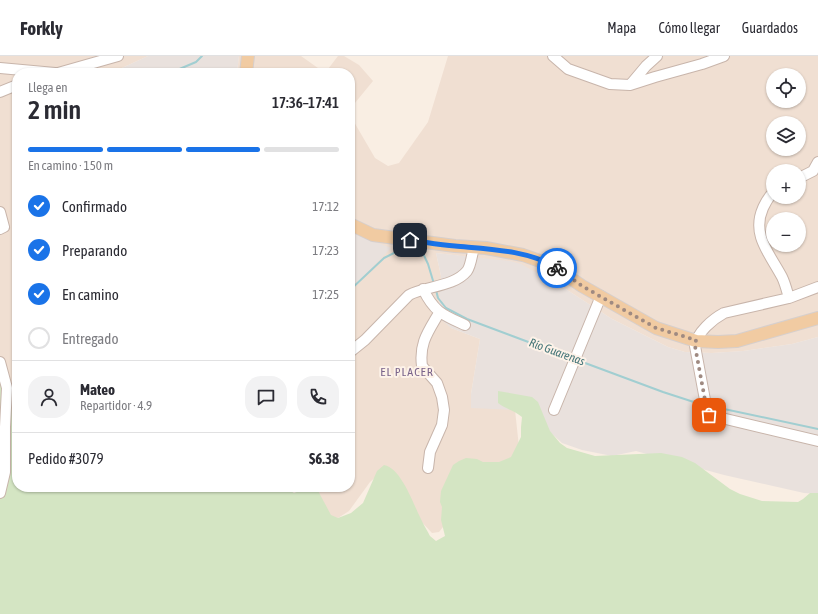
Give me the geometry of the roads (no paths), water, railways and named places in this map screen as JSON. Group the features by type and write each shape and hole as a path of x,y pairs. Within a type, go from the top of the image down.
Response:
{"main road":[{"path":"247,68 248,56"},
{"path":"355,226 373,235 455,246 474,247 524,255 551,265 656,328 696,340 718,342 737,341 818,318"}],"street":[{"path":"75,68 118,56"},
{"path":"553,56 568,69 610,84 630,86 655,76 702,64 724,56"},
{"path":"630,86 646,66 657,56"},
{"path":"0,68 12,69"},
{"path":"0,92 12,87"},
{"path":"806,174 813,171 818,162"},
{"path":"766,201 758,224 762,243 783,278 789,298"},
{"path":"0,212 4,227 0,229"},
{"path":"355,348 365,340 408,295 446,284 457,279 467,271 474,247"},
{"path":"818,287 789,298 724,313 703,331 696,340 695,346 709,415 818,441"},
{"path":"426,289 426,296 439,313 465,325"},
{"path":"554,410 601,296"},
{"path":"428,468 430,452 442,425 444,410 442,397 437,383 422,366 422,348 424,338 439,313"},
{"path":"0,362 7,388 5,472 0,493"}],"waterway":[{"name":"Río Guarenas","path":"182,68 196,62 202,56"},
{"name":"Río Guarenas","path":"355,285 384,258 404,248 420,247 428,264 434,284"},
{"name":"Río Guarenas","path":"436,290 438,298 446,308 467,319 571,358"},
{"name":"Río Guarenas","path":"577,360 663,392 703,405"},
{"name":"Río Guarenas","path":"710,406 818,429"}],"district":[{"name":"EL PLACER","path":"407,372"}]}
